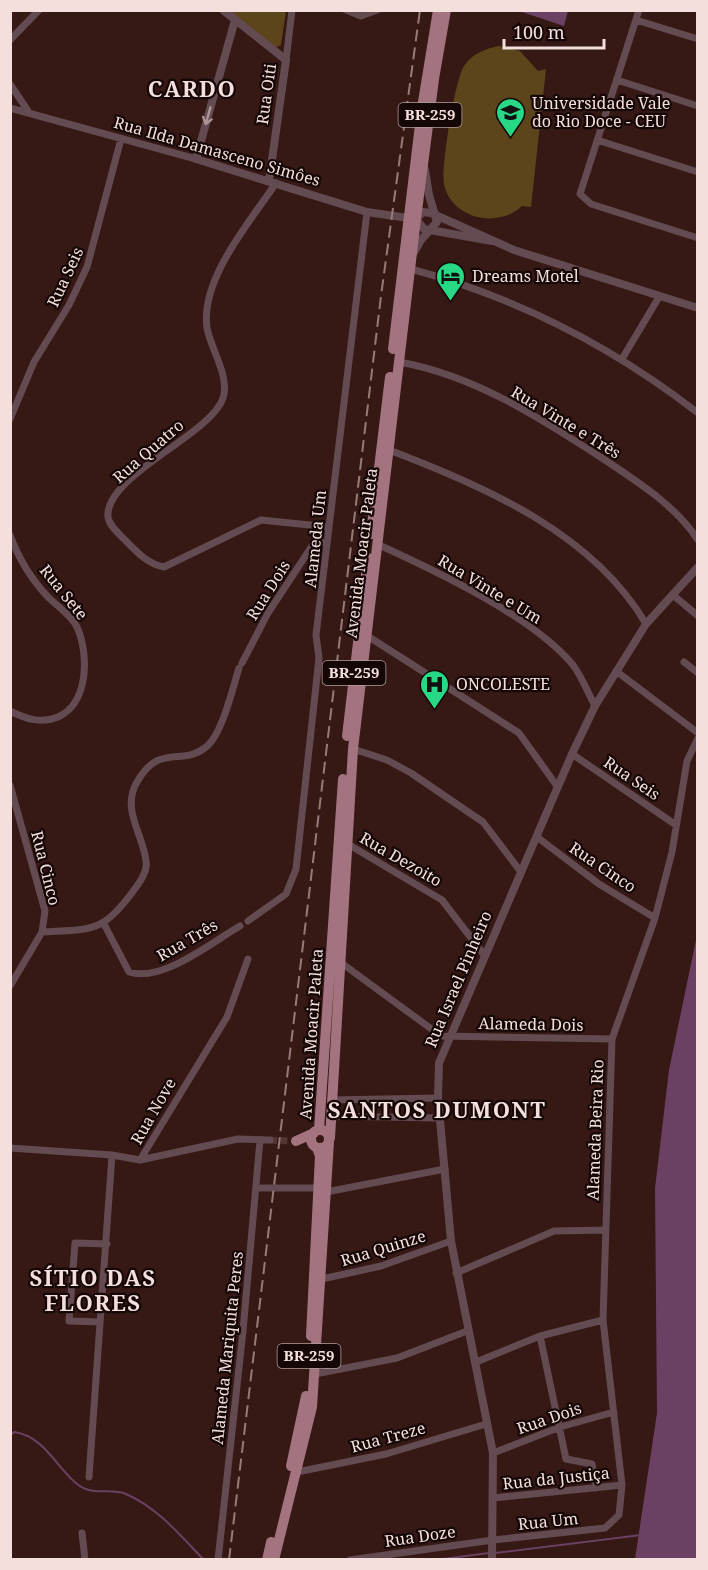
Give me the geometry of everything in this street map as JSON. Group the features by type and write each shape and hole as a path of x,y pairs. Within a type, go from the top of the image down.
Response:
{"main road":[{"name":"Avenida Moacir Paleta","path":"317,1131 352,688 412,219 422,108 438,10"},
{"name":"Avenida Moacir Paleta","path":"267,1560 306,1398 322,1190 332,1100 353,749 413,254 412,219 424,160 434,79 447,10"},
{"path":"316,1147 311,1138 317,1131"},
{"path":"317,1131 325,1131 329,1140 326,1147 292,1141 317,1131"},
{"name":"Avenida Moacir Paleta","path":"274,1560 312,1407 322,1280 322,1190 320,1156 316,1147"}],"street":[{"path":"10,40 39,10"},
{"path":"223,10 286,60"},
{"name":"Rua Oiti","path":"272,182 292,10"},
{"path":"346,10 361,16 376,10"},
{"path":"639,10 580,194 581,198 591,204 698,238"},
{"path":"196,159 235,20"},
{"path":"636,20 698,39"},
{"path":"617,80 698,106"},
{"path":"10,84 28,111"},
{"name":"Rua Ilda Damasceno Simôes","path":"10,108 28,111 196,159 367,212 412,219"},
{"name":"Rua Seis","path":"10,418 34,362 69,305 87,267 121,139"},
{"path":"597,140 698,172"},
{"path":"413,254 421,240 437,222 427,188 424,160"},
{"name":"Rua Quatro","path":"272,182 209,291 207,327 225,389 222,400 208,419 128,482 108,510 108,519 116,531 144,557 155,566 164,567 261,520 329,527"},
{"name":"Alameda Um","path":"248,921 286,894 296,869 319,658 316,635 367,212"},
{"path":"492,241 487,235 435,215 423,212 412,219 421,228 492,241 658,297 696,307"},
{"path":"411,269 447,279 532,312 622,359 698,413"},
{"path":"622,359 658,297"},
{"name":"Rua Vinte e Três","path":"399,362 452,377 543,421 651,492 690,528 698,540"},
{"path":"389,450 498,498 579,548 614,578 633,601 646,624"},
{"name":"Rua Sete","path":"10,535 17,554 46,594 76,624 84,647 84,674 78,696 69,712 50,720 28,720 10,711"},
{"name":"Rua Dois","path":"104,924 114,916 143,878 147,862 130,806 131,794 137,782 158,759 187,755 207,747 222,722 240,665 268,613 312,546 327,541"},
{"name":"Rua Vinte e Um","path":"377,544 423,565 528,625 574,667 595,706"},
{"name":"Rua Israel Pinheiro","path":"492,1559 493,1453 451,1241 439,1118 439,1063 557,786 595,706 646,624 698,567"},
{"path":"673,595 698,616"},
{"path":"366,635 519,733 557,786"},
{"path":"684,662 698,673"},
{"path":"616,671 698,733"},
{"name":"Alameda Beira Rio","path":"605,1528 620,1515 622,1485 603,1320 612,1039 655,918 672,852 687,761 698,738"},
{"path":"353,749 387,760 411,773 483,822 521,872"},
{"name":"Rua Seis","path":"572,754 676,825"},
{"name":"Rua Cinco","path":"10,785 45,911 42,932 10,986"},
{"name":"Rua Cinco","path":"537,837 590,877 655,918"},
{"name":"Rua Dezoito","path":"346,843 442,900 485,956"},
{"path":"42,932 87,930 104,924"},
{"name":"Rua Três","path":"104,924 129,972 138,975 162,972 240,926"},
{"name":"Rua Nove","path":"10,1148 112,1155 140,1160 227,1017 248,959"},
{"path":"340,962 436,1034 449,1036"},
{"name":"Alameda Dois","path":"449,1036 612,1039"},
{"path":"332,1100 438,1098"},
{"path":"330,1116 439,1118"},
{"path":"140,1160 238,1139 270,1140"},
{"name":"Alameda Mariquita Peres","path":"218,1560 260,1140"},
{"path":"88,1477 112,1155"},
{"path":"257,1188 322,1190 445,1169"},
{"path":"456,1273 554,1231 605,1230"},
{"name":"Rua Quinze","path":"322,1280 381,1266 451,1241"},
{"path":"100,1322 69,1321 75,1243 107,1244"},
{"path":"476,1362 540,1336 603,1320"},
{"path":"315,1374 397,1358 467,1331"},
{"path":"540,1336 566,1459 592,1464 596,1488"},
{"name":"Rua Dois","path":"493,1453 560,1426 614,1412"},
{"name":"Rua Treze","path":"297,1472 386,1454 486,1424"},
{"name":"Rua da Justiça","path":"493,1498 622,1485"},
{"name":"Rua Um","path":"493,1542 605,1528"},
{"path":"82,1533 85,1560"},
{"name":"Rua Doze","path":"350,1560 493,1542"}],"shaded area":[{"path":"516,10 568,10 568,11 564,26"},
{"path":"226,11 286,11 281,45 275,48"},
{"path":"499,46 520,51 538,71 546,69 531,207 522,206 501,217 477,217 465,212 448,196 444,184 445,161 460,74 464,66 475,55"},
{"path":"697,935 697,1559 635,1559 657,1413 655,1188 669,1070"}],"waterway":[{"path":"10,1436 14,1432 34,1439 69,1477 83,1488 120,1492 138,1500 168,1523 204,1560"},
{"path":"495,1553 641,1535"},
{"path":"435,1560 489,1553"}],"tunnel":[{"path":"270,1140 288,1141"}],"railway":[{"path":"229,1560 381,296 420,10"}],"place":[{"name":"Universidade Vale do Rio Doce - CEU","path":"511,138"},
{"name":"Dreams Motel","path":"451,302"},
{"name":"ONCOLESTE","path":"435,710"}],"district":[{"name":"CARDO","path":"192,89"},
{"name":"SANTOS DUMONT","path":"437,1110"},
{"name":"SÍTIO DAS FLORES","path":"93,1290"}]}
